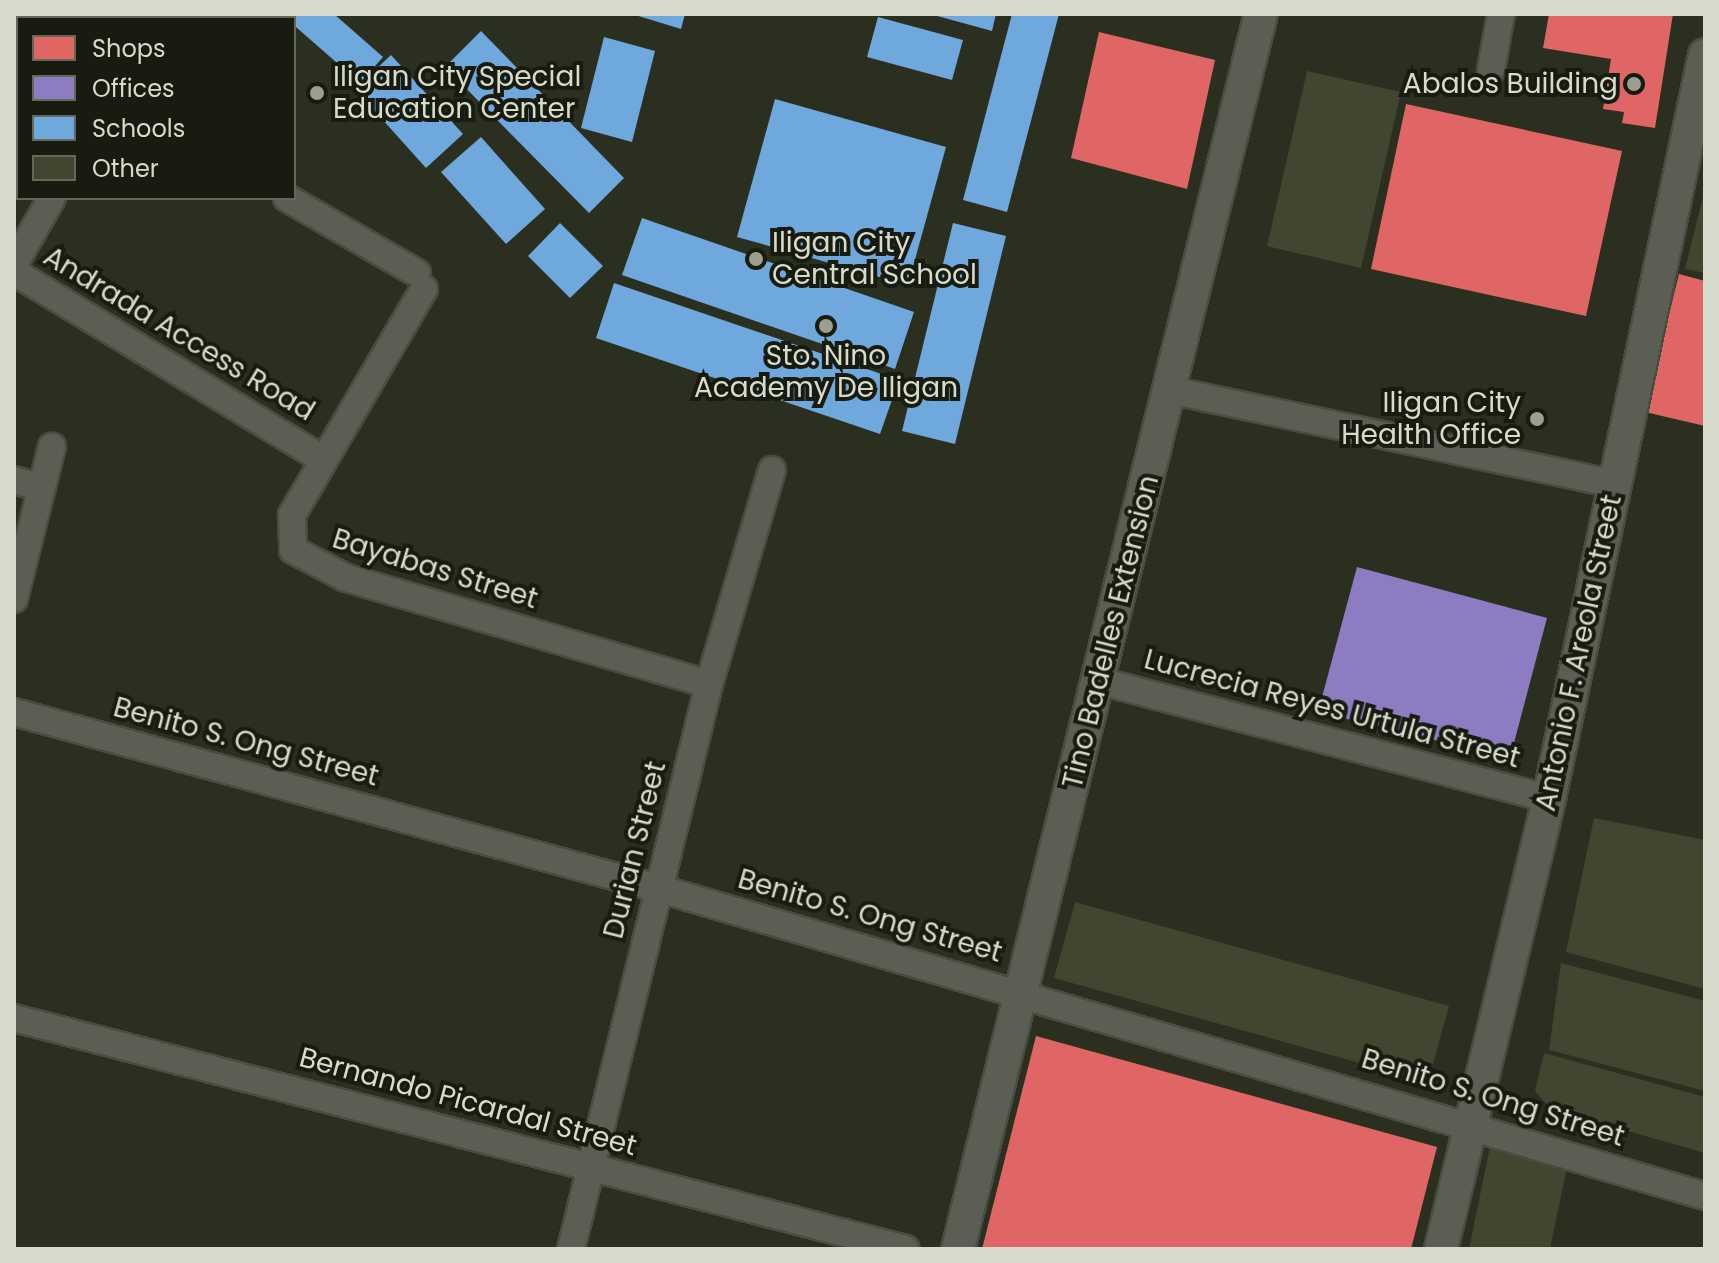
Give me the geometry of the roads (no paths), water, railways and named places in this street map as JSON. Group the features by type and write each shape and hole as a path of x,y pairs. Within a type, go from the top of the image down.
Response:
{"street":[{"name":"Tino Badelles Extension","path":"958,1249 1100,681 1261,14"},
{"path":"1491,70 1501,14"},
{"name":"Antonio F. Areola Street","path":"1441,1249 1549,799 1705,55"},
{"name":"Andrada Access Road","path":"14,264 51,200"},
{"name":"Bayabas Street","path":"290,200 420,281 292,515 293,550 346,578 709,684"},
{"name":"Andrada Access Road","path":"14,272 311,452"},
{"path":"1169,390 1615,484"},
{"path":"14,599 52,447"},
{"name":"Durian Street","path":"571,1249 709,684 772,470"},
{"path":"14,480 42,488"},
{"name":"Lucrecia Reyes Urtula Street","path":"1100,681 1549,799"},
{"name":"Benito S. Ong Street","path":"14,712 657,888 1470,1124 1705,1196"},
{"name":"Bernando Picardal Street","path":"14,1018 906,1249"}],"place":[{"name":"Abalos Building","path":"1634,84"},
{"name":"Iligan City Special Education Center","path":"317,93"},
{"name":"Iligan City Central School","path":"756,259"},
{"name":"Sto. Nino Academy De Iligan","path":"826,326"},
{"name":"Iligan City Health Office","path":"1537,419"}]}
